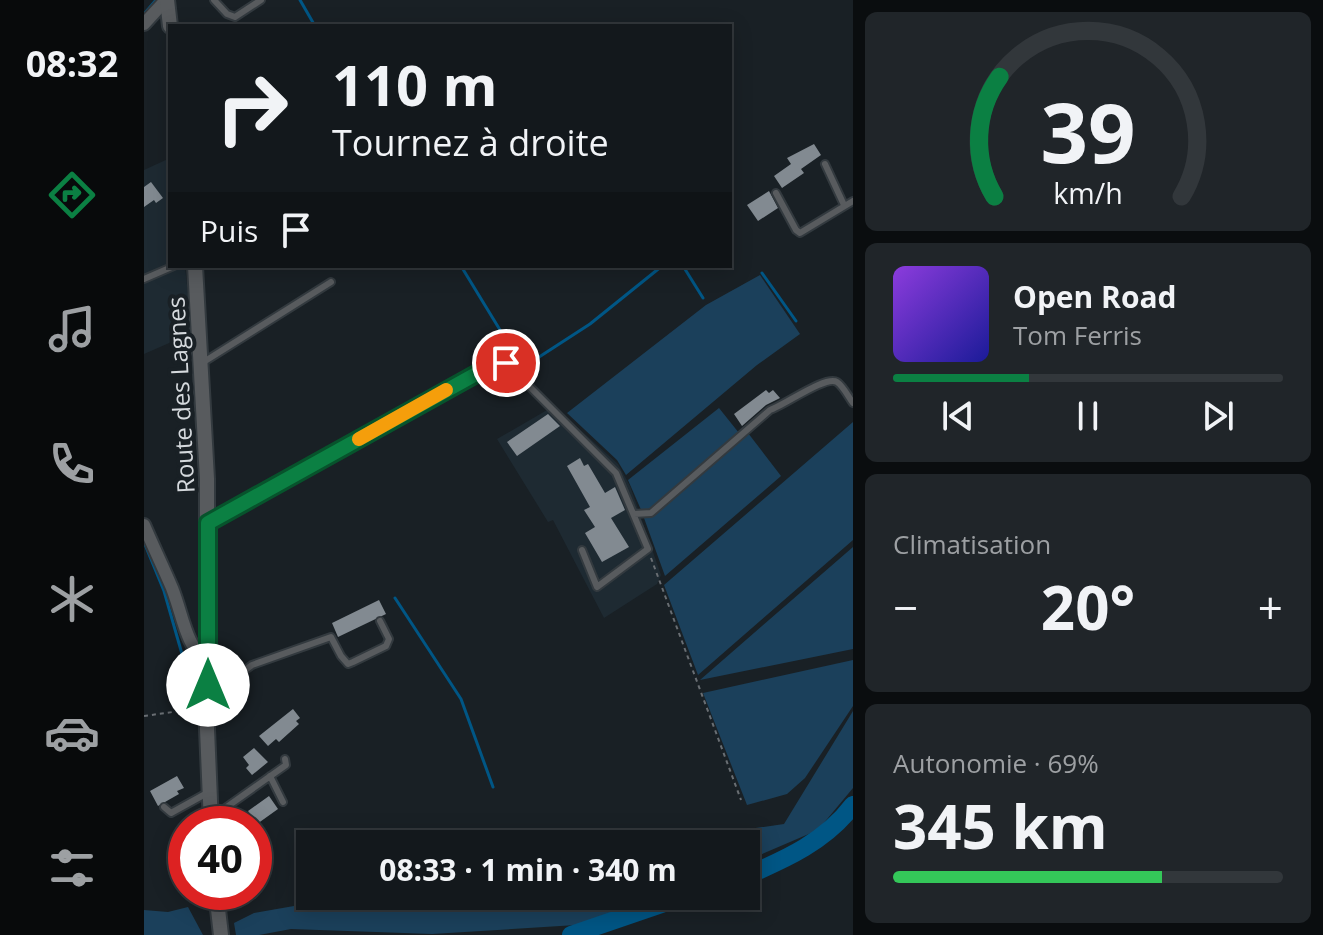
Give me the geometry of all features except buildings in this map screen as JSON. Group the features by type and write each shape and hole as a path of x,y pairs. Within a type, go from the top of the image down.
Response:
{"street":[{"path":"144,24 167,0"},
{"path":"167,0 170,24"},
{"name":"Route des Lagnes","path":"195,268 208,523 210,806"},
{"path":"144,525 173,592 184,630 195,652 208,666"},
{"path":"218,910 220,930"}],"lane":[{"path":"214,0 227,14 235,17 261,0"},
{"path":"825,164 844,205"},
{"path":"776,193 800,233 853,201"},
{"path":"144,279 169,268"},
{"path":"202,363 331,282"},
{"path":"208,523 494,364 506,363 616,473 648,549 597,587 582,550"},
{"path":"634,514 643,516 651,513 770,410 785,405 821,383 831,380 839,383 853,403"},
{"path":"208,685 233,679 252,665 331,637 348,664 386,646 389,639 380,621"},
{"path":"231,806 286,765 285,759"},
{"path":"270,776 283,802"},
{"path":"164,807 171,813 210,792"}],"path":[{"path":"648,549 741,800"},
{"path":"144,716 208,708"}],"shaded area":[{"path":"168,159 168,268 185,268 192,333 144,354 144,170"},
{"path":"760,275 800,334 757,365 626,475 617,460 567,413 706,305"},
{"path":"554,406 618,464 630,486 661,575 657,584 604,618 553,520 548,522 497,439"},
{"path":"719,408 739,433 650,510 642,512 628,480"},
{"path":"853,422 853,540 698,675 664,585"},
{"path":"748,433 781,476 665,576 644,518 653,515"},
{"path":"853,547 853,649 700,680"},
{"path":"853,660 853,706 805,778 787,794 747,805 703,693"},
{"path":"853,711 853,788 818,830 760,855 760,830 747,830 784,824"},
{"path":"296,906 296,910 619,910 576,925 432,934 291,929 259,935 236,935 234,923 254,913"},
{"path":"144,910 190,910 203,935 144,935"}],"waterway":[{"path":"144,14 156,0"},
{"path":"300,0 314,24"},
{"path":"462,268 511,348 536,359 590,324 660,268"},
{"path":"684,268 703,298"},
{"path":"762,273 796,321"},
{"path":"144,542 164,591 188,675"},
{"path":"395,598 461,699 493,787"},
{"path":"760,870 818,839 853,805"},
{"path":"571,935 644,910"}],"slow traffic":[{"path":"359,439 446,390"}],"route":[{"path":"208,685 208,523 494,364 506,363"}]}
